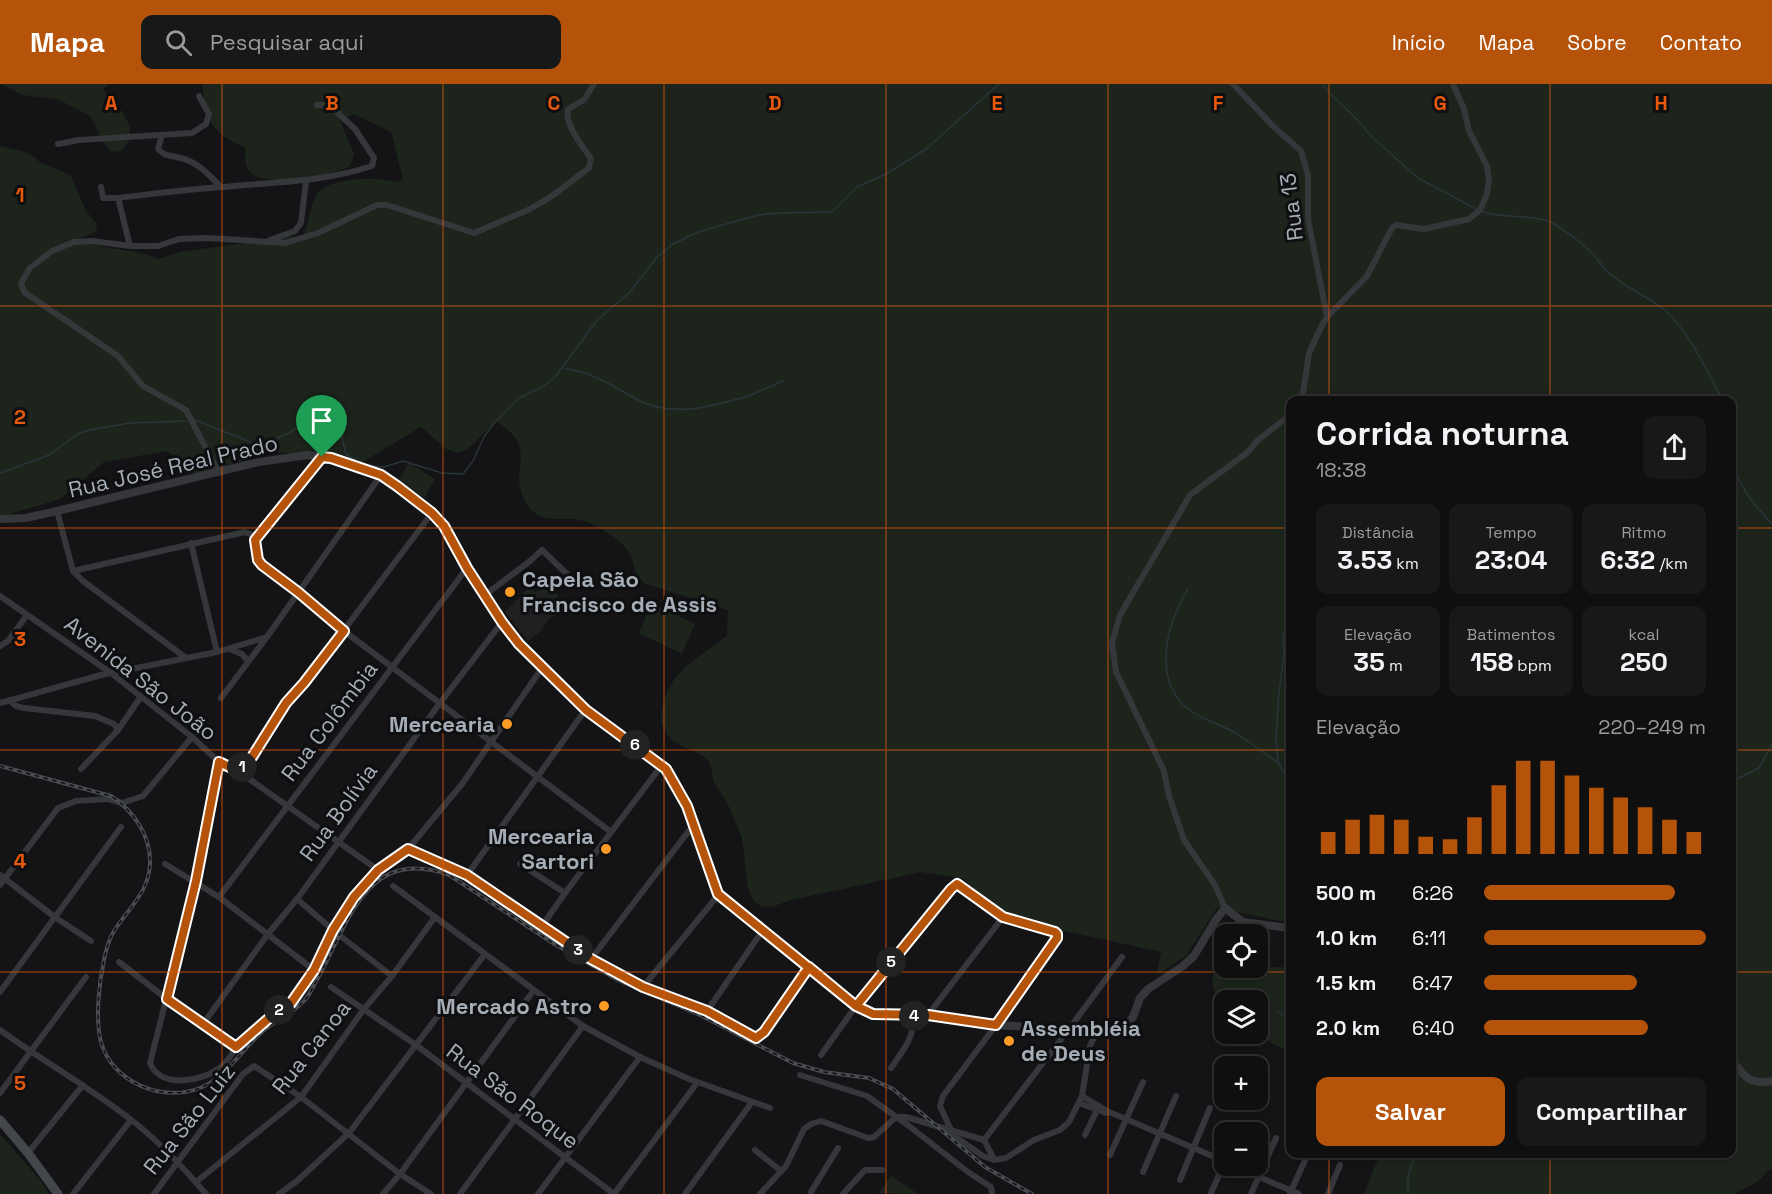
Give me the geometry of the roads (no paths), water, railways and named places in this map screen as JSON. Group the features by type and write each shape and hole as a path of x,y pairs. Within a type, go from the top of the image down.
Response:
{"main road":[{"path":"0,1120 58,1194"}],"street":[{"path":"219,473 186,410 143,386 118,356 24,292 21,283 30,268 52,251 74,242 92,241 130,246 158,246 179,239 208,238 285,243 318,233 377,205 387,205 474,233 544,201 589,168 591,159 567,118 568,110 584,100 594,84"},
{"name":"Rua 13","path":"1233,84 1275,128 1301,151 1308,184 1308,219 1327,317"},
{"path":"1303,396 1309,353 1327,317 1367,276 1392,228 1396,225 1424,229 1451,224 1469,219 1480,210 1487,194 1489,180 1487,166 1469,131 1464,109 1454,84"},
{"path":"58,144 79,140 192,133 206,124 209,114 200,96"},
{"path":"101,187 103,198 118,198 306,181 352,173 372,166 374,158 355,129 330,105 317,105"},
{"path":"162,135 158,149 167,157 180,158 192,163 206,171 221,187"},
{"path":"263,242 295,231 301,222 306,181"},
{"path":"118,198 130,246"},
{"path":"1286,418 1257,441 1248,452 1190,495 1120,615 1112,644 1116,672 1164,771 1169,795 1184,840 1215,885 1225,909 1243,922 1286,927"},
{"name":"Rua José Real Prado","path":"0,519 26,518 260,462 308,455 339,460 381,475 432,513 444,526 467,568 502,622 542,668 586,710 666,769 680,792 694,824 718,894"},
{"path":"255,540 322,457"},
{"path":"221,698 267,637 381,475"},
{"path":"57,511 73,571 83,581 186,658"},
{"path":"238,771 252,757 286,703 344,631 432,513"},
{"path":"73,571 245,532 252,535 258,560 262,565 344,631 611,832"},
{"path":"191,543 217,652"},
{"path":"485,595 542,550 568,575"},
{"name":"Rua Colômbia","path":"219,897 467,568"},
{"name":"Avenida São João","path":"0,596 111,673 192,737 219,762 238,771 378,870"},
{"path":"0,646 8,641 27,615"},
{"name":"Rua Bolívia","path":"203,1024 502,622"},
{"path":"0,703 111,673 217,652 267,637"},
{"path":"228,648 242,654 248,661"},
{"path":"219,762 196,881 150,1063 159,1076 168,1080 210,1074 222,1066 236,1047 268,1019 291,1003 314,970 333,930 354,897 378,870 408,849 462,784 542,668"},
{"path":"81,768 118,730 140,698"},
{"path":"9,700 16,706 24,708 95,716 114,724 118,730"},
{"path":"467,875 586,710"},
{"path":"0,885 2,876 58,808 76,801 98,799 122,803 143,796 192,737"},
{"path":"542,926 662,765"},
{"path":"591,959 694,824"},
{"path":"0,992 121,827"},
{"path":"408,849 467,875 591,959 643,987 707,1011 756,1038 764,1032 809,967"},
{"path":"165,864 219,897 314,970"},
{"path":"520,864 565,893"},
{"path":"2,876 56,918 91,940"},
{"path":"821,1055 856,1006 957,884 1003,917 1057,934 1057,938 996,1025 943,1096 940,1106 951,1130"},
{"path":"393,886 583,1026 640,1057 697,1083 770,1108"},
{"path":"643,987 718,894 856,1006 873,1014 928,1015 996,1025 1113,1033 1124,1028 1133,1017 1140,998 1148,989 1194,956 1225,909"},
{"path":"297,899 392,976"},
{"name":"Rua Canoa","path":"196,1182 301,1097 364,1009 392,976 435,917"},
{"path":"928,1015 1003,917"},
{"path":"707,1011 763,930"},
{"path":"279,1194 297,1181 349,1133 485,954"},
{"path":"984,1140 1122,957"},
{"path":"119,962 236,1047"},
{"path":"0,1093 86,977"},
{"name":"Rua São Roque","path":"331,987 416,1045 614,1194"},
{"path":"383,1194 534,990"},
{"path":"891,1068 909,1043 913,1032 914,1016"},
{"path":"460,1194 583,1026"},
{"path":"0,1030 131,1120 179,1162 207,1194"},
{"path":"944,1128 983,1156 994,1160 1006,1158 1034,1140 1060,1130 1069,1122 1082,1096 1090,1046 1096,1033"},
{"path":"538,1194 640,1057"},
{"path":"1736,1065 1745,1077 1758,1084 1772,1082"},
{"name":"Rua São Luiz","path":"154,1194 243,1074 254,1066 301,1097"},
{"path":"800,1075 867,1096 991,1187 992,1194"},
{"path":"1110,1155 1143,1082"},
{"path":"614,1194 697,1083"},
{"path":"28,1153 83,1085"},
{"path":"1082,1096 1098,1108"},
{"path":"1143,1172 1176,1096"},
{"path":"301,1097 400,1174 431,1194"},
{"path":"685,1194 752,1102"},
{"path":"1079,1103 1098,1108 1214,1158"},
{"path":"1085,1135 1098,1108"},
{"path":"1180,1180 1210,1108"},
{"path":"760,1194 789,1161 804,1129 821,1121 868,1138 874,1137 896,1117 906,1117 984,1140 994,1160"},
{"path":"73,1194 131,1120"},
{"path":"1251,1194 1276,1138"},
{"path":"811,1192 838,1148"},
{"path":"754,1150 781,1171"},
{"path":"1291,1192 1306,1158"},
{"path":"1328,1194 1340,1165"},
{"path":"843,1194 865,1170 882,1170"},
{"path":"1211,1193 1218,1176"},
{"path":"1259,1177 1299,1194"}],"waterway":[{"path":"193,419 250,442 270,441 306,422 327,419 341,434 346,454 363,465 384,467 403,461 442,473 463,474 494,423 519,398 542,387 555,377 597,320 629,293 657,257 673,244 698,232 758,215 832,212 857,187 886,174 926,149 999,84"},
{"path":"1323,84 1372,137 1418,178 1476,209"},
{"path":"1481,211 1548,221 1577,240 1614,277 1660,306 1676,321 1721,396"},
{"path":"564,368 593,376 649,405 676,409 704,407 731,401 783,381"},
{"path":"0,473 49,455 78,434 89,430 130,423 186,421"},
{"path":"1736,470 1750,499 1772,524"},
{"path":"1188,589 1174,618 1166,650 1169,682 1176,696 1192,712 1232,731 1278,762"},
{"path":"1286,622 1283,636 1284,656 1276,739 1278,762 1286,777"},
{"path":"1736,780 1759,768 1772,744"},
{"path":"1278,1012 1286,1018"},
{"path":"1408,1194 1408,1176 1415,1158"}],"railway":[{"path":"0,766 111,796 134,817 144,834 150,854 149,874 142,892 109,941 98,1001 99,1033 107,1056 116,1068 140,1086 155,1091 185,1092 200,1088 218,1077 255,1038 306,999 339,935 364,895 379,880 398,871 421,869 449,875 556,945 620,981 700,1015 793,1063 824,1072 869,1078 893,1089 985,1167 1032,1194"}],"place":[{"name":"Capela São Francisco de Assis","path":"510,592"},
{"name":"Mercearia","path":"507,724"},
{"name":"Mercearia Sartori","path":"606,849"},
{"name":"Mercado Astro","path":"604,1006"},
{"name":"Assembléia de Deus","path":"1009,1041"}]}
